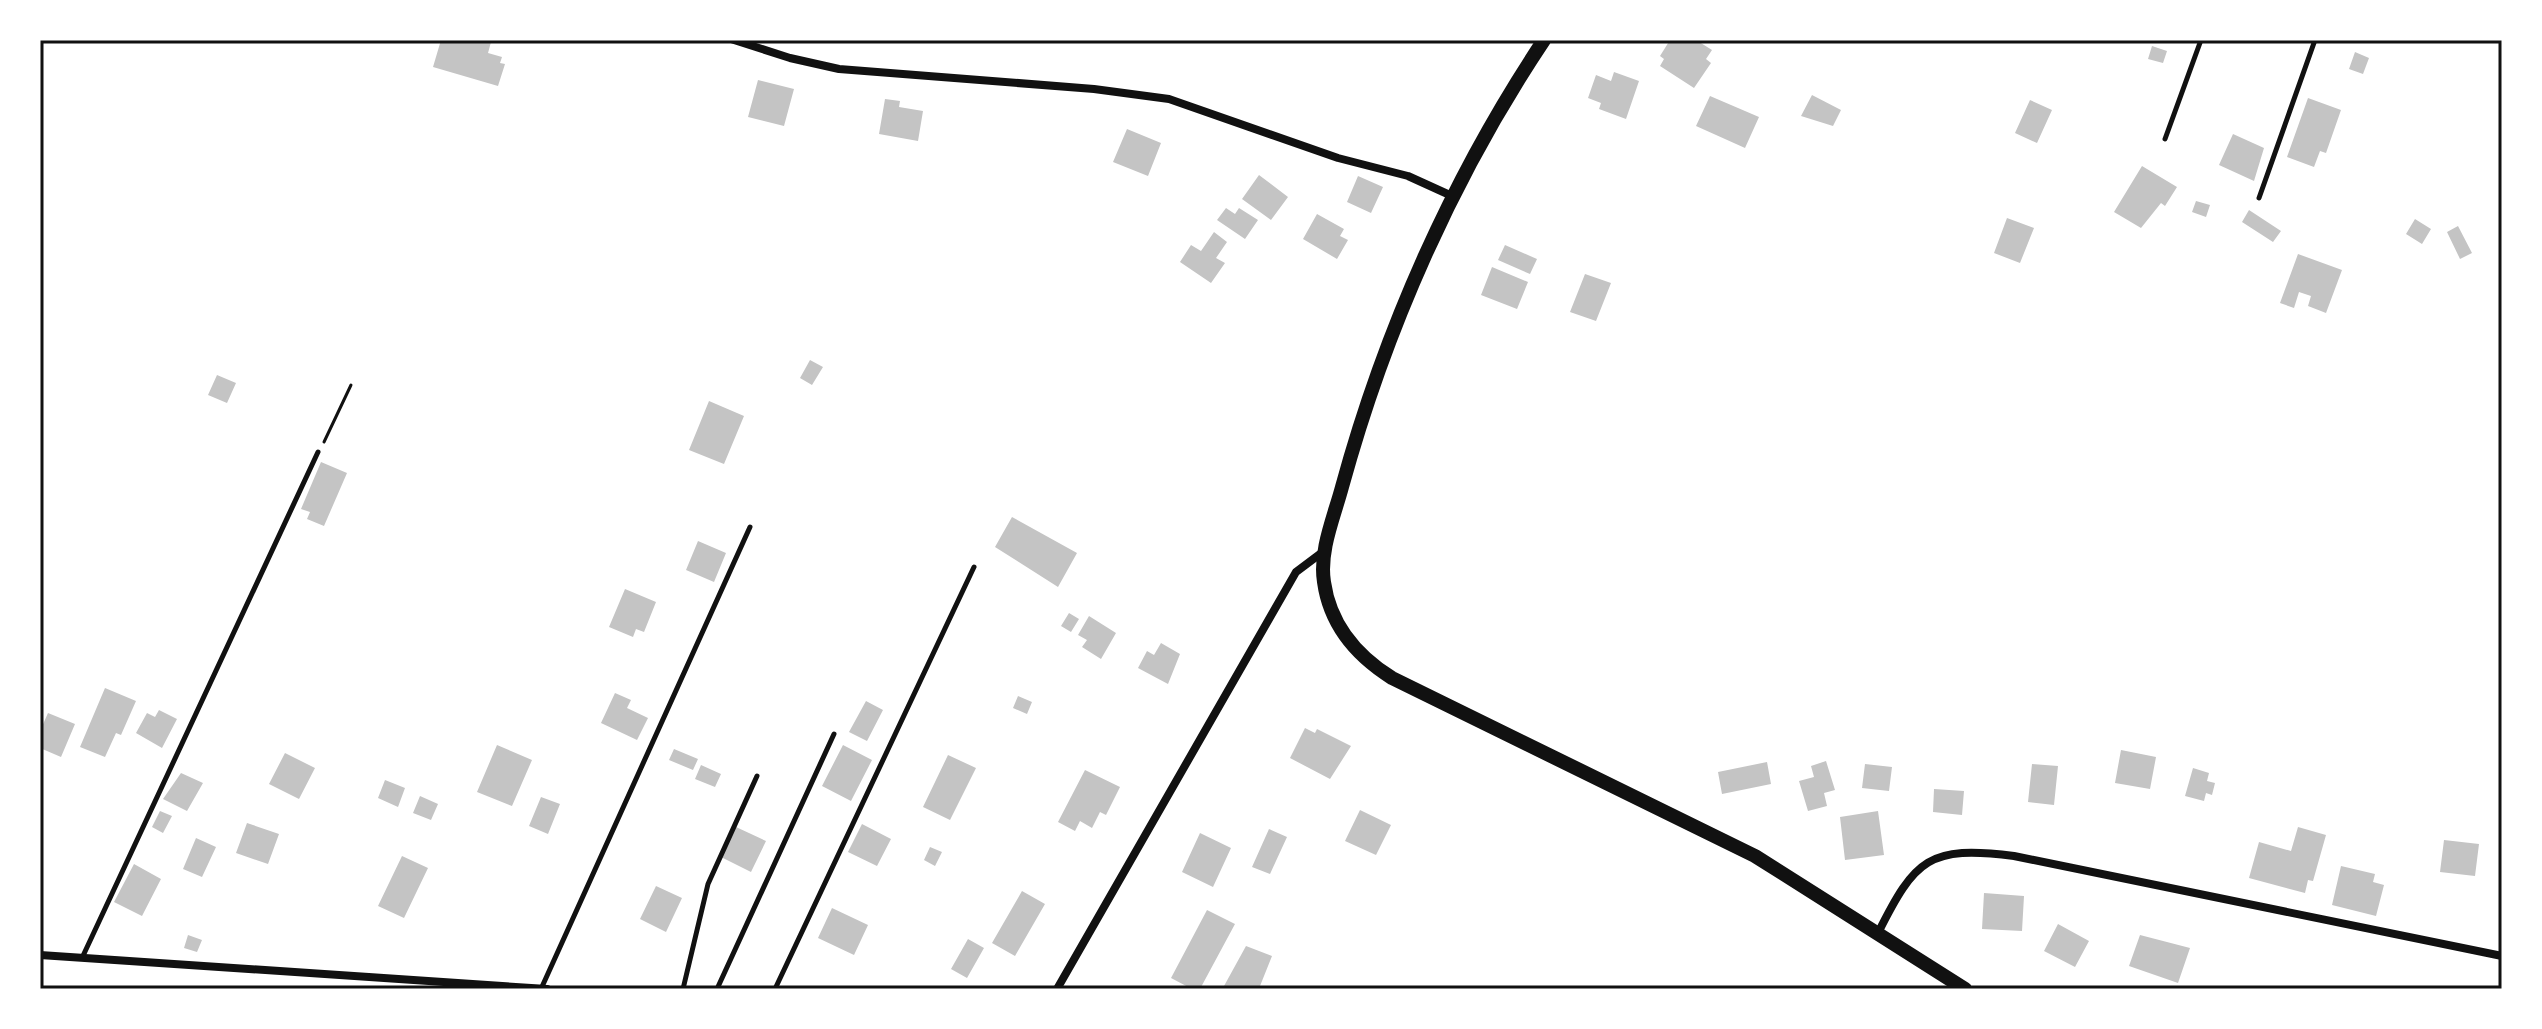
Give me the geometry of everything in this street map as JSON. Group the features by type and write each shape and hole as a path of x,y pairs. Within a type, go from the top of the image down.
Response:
{"street":[{"path":"734,40 839,69 1094,89 1169,99 1317,151 1408,176 1452,196"},
{"path":"1544,40 1491,123 1452,196 1369,400 1325,551 1323,579 1331,606 1348,642 1374,666 1419,693 1741,848 1965,989"},
{"path":"1057,989 1296,572 1325,551"},
{"path":"1878,933 1913,872 1935,858 1970,852 2014,856 2502,956"},
{"path":"40,955 477,987 547,989"}],"lane":[{"path":"2165,139 2201,40"},
{"path":"2259,198 2315,40"},
{"path":"82,958 318,452"},
{"path":"541,989 750,527"},
{"path":"775,989 974,567"},
{"path":"717,989 834,734"},
{"path":"683,989 708,884 757,776"}],"path":[{"path":"318,452 351,385"}],"building":[{"path":"441,40 491,42 488,53 502,57 500,63 505,64 498,86 433,67"},
{"path":"1670,40 1696,40 1712,50 1706,59 1711,63 1694,88 1660,66 1664,59 1660,56"},
{"path":"2152,46 2167,51 2163,63 2148,59"},
{"path":"2355,52 2369,58 2363,74 2349,69"},
{"path":"1614,72 1639,81 1626,119 1599,109 1601,103 1588,98 1596,75 1611,81"},
{"path":"758,80 794,89 784,126 748,117"},
{"path":"1812,95 1841,110 1833,126 1801,116"},
{"path":"1710,96 1759,117 1745,148 1696,126"},
{"path":"2308,98 2341,110 2326,153 2320,151 2314,167 2287,157"},
{"path":"885,99 900,101 899,107 923,111 918,141 879,134"},
{"path":"2030,100 2052,110 2037,143 2015,133"},
{"path":"1127,129 1161,143 1148,176 1113,162"},
{"path":"2233,134 2264,148 2254,181 2219,165"},
{"path":"2142,166 2177,187 2165,206 2161,203 2141,228 2114,212"},
{"path":"1259,175 1288,197 1271,220 1242,199"},
{"path":"1358,176 1383,187 1371,213 1347,202"},
{"path":"2196,201 2210,205 2206,217 2192,212"},
{"path":"1226,208 1235,214 1239,208 1258,220 1245,239 1217,220"},
{"path":"2249,210 2281,231 2273,242 2242,222"},
{"path":"1317,214 1344,229 1340,236 1348,240 1337,259 1303,239"},
{"path":"2007,218 2034,228 2020,263 1994,253"},
{"path":"2415,219 2431,229 2422,244 2406,234"},
{"path":"2458,226 2472,253 2460,259 2447,232"},
{"path":"1214,232 1227,242 1216,258 1225,263 1211,283 1180,262 1191,245 1201,251"},
{"path":"1505,245 1537,259 1530,274 1498,260"},
{"path":"2298,254 2342,270 2326,313 2308,306 2311,296 2299,292 2294,308 2280,303"},
{"path":"1492,267 1528,282 1517,309 1481,295"},
{"path":"1585,274 1611,283 1596,321 1570,312"},
{"path":"810,360 823,367 812,385 800,378"},
{"path":"217,375 236,383 227,403 208,395"},
{"path":"709,401 744,416 724,464 689,450"},
{"path":"321,462 347,473 324,526 307,519 310,512 301,509"},
{"path":"1012,517 1077,553 1058,587 995,547"},
{"path":"698,541 726,553 714,582 686,570"},
{"path":"625,589 656,602 644,632 636,629 633,637 609,627"},
{"path":"1069,613 1079,619 1071,632 1061,626"},
{"path":"1089,616 1116,633 1101,659 1082,647 1087,640 1078,635"},
{"path":"1161,643 1180,654 1168,684 1138,668 1147,651 1154,655"},
{"path":"105,688 136,701 121,735 116,733 105,757 80,747"},
{"path":"615,693 631,700 627,708 648,718 637,740 601,723"},
{"path":"1018,696 1032,702 1027,714 1013,708"},
{"path":"866,701 883,710 867,741 849,732"},
{"path":"159,710 177,719 162,748 136,733 147,713 155,717"},
{"path":"48,713 75,724 61,757 40,748 40,731"},
{"path":"1305,728 1315,733 1317,729 1351,746 1330,779 1290,758"},
{"path":"497,745 532,760 512,806 477,792"},
{"path":"843,745 872,760 851,801 822,786"},
{"path":"674,749 698,759 693,770 669,760"},
{"path":"2121,750 2156,757 2150,789 2115,783"},
{"path":"285,753 315,768 299,799 269,784"},
{"path":"948,755 976,768 950,820 923,807"},
{"path":"1826,761 1835,790 1824,793 1827,806 1808,811 1799,781 1814,777 1811,766"},
{"path":"1767,762 1771,784 1722,794 1718,772"},
{"path":"1865,764 1892,767 1889,791 1862,788"},
{"path":"2032,764 2058,766 2054,805 2028,802"},
{"path":"701,765 721,774 715,787 695,779"},
{"path":"2193,768 2209,773 2207,781 2215,783 2212,795 2206,793 2204,801 2185,796"},
{"path":"1085,770 1120,787 1106,815 1100,812 1092,828 1080,821 1075,831 1058,822"},
{"path":"181,773 203,783 187,811 163,799"},
{"path":"385,780 405,788 398,807 378,798"},
{"path":"1934,789 1964,791 1962,815 1933,812"},
{"path":"420,796 438,804 431,820 413,813"},
{"path":"541,797 560,804 548,834 529,826"},
{"path":"1360,810 1391,825 1376,855 1345,841"},
{"path":"160,811 172,816 163,833 152,827"},
{"path":"1878,811 1884,855 1845,860 1840,817"},
{"path":"247,823 279,834 268,864 236,853"},
{"path":"862,824 891,839 877,866 848,852"},
{"path":"736,827 766,841 751,872 721,857"},
{"path":"2298,827 2326,835 2313,881 2308,880 2305,893 2249,878 2259,842 2291,851"},
{"path":"1269,829 1287,837 1270,874 1252,867"},
{"path":"1200,833 1231,848 1213,887 1182,872"},
{"path":"196,838 216,847 202,877 183,869"},
{"path":"2444,840 2479,844 2475,876 2440,872"},
{"path":"930,847 942,852 935,866 924,860"},
{"path":"402,856 428,868 404,918 378,906"},
{"path":"134,864 161,879 142,916 114,902"},
{"path":"2341,866 2375,874 2373,882 2384,885 2376,916 2332,905"},
{"path":"656,886 682,898 666,932 640,919"},
{"path":"1022,891 1045,904 1015,956 992,943"},
{"path":"1984,893 2024,896 2022,931 1982,929"},
{"path":"832,908 868,925 854,955 818,938"},
{"path":"1207,910 1235,924 1200,989 1192,989 1171,978"},
{"path":"2058,924 2089,941 2075,967 2044,951"},
{"path":"188,935 202,940 197,952 184,948"},
{"path":"2140,935 2190,948 2178,983 2129,966"},
{"path":"968,939 984,948 967,978 951,969"},
{"path":"1246,946 1272,956 1260,986 1232,989 1224,986"}]}
